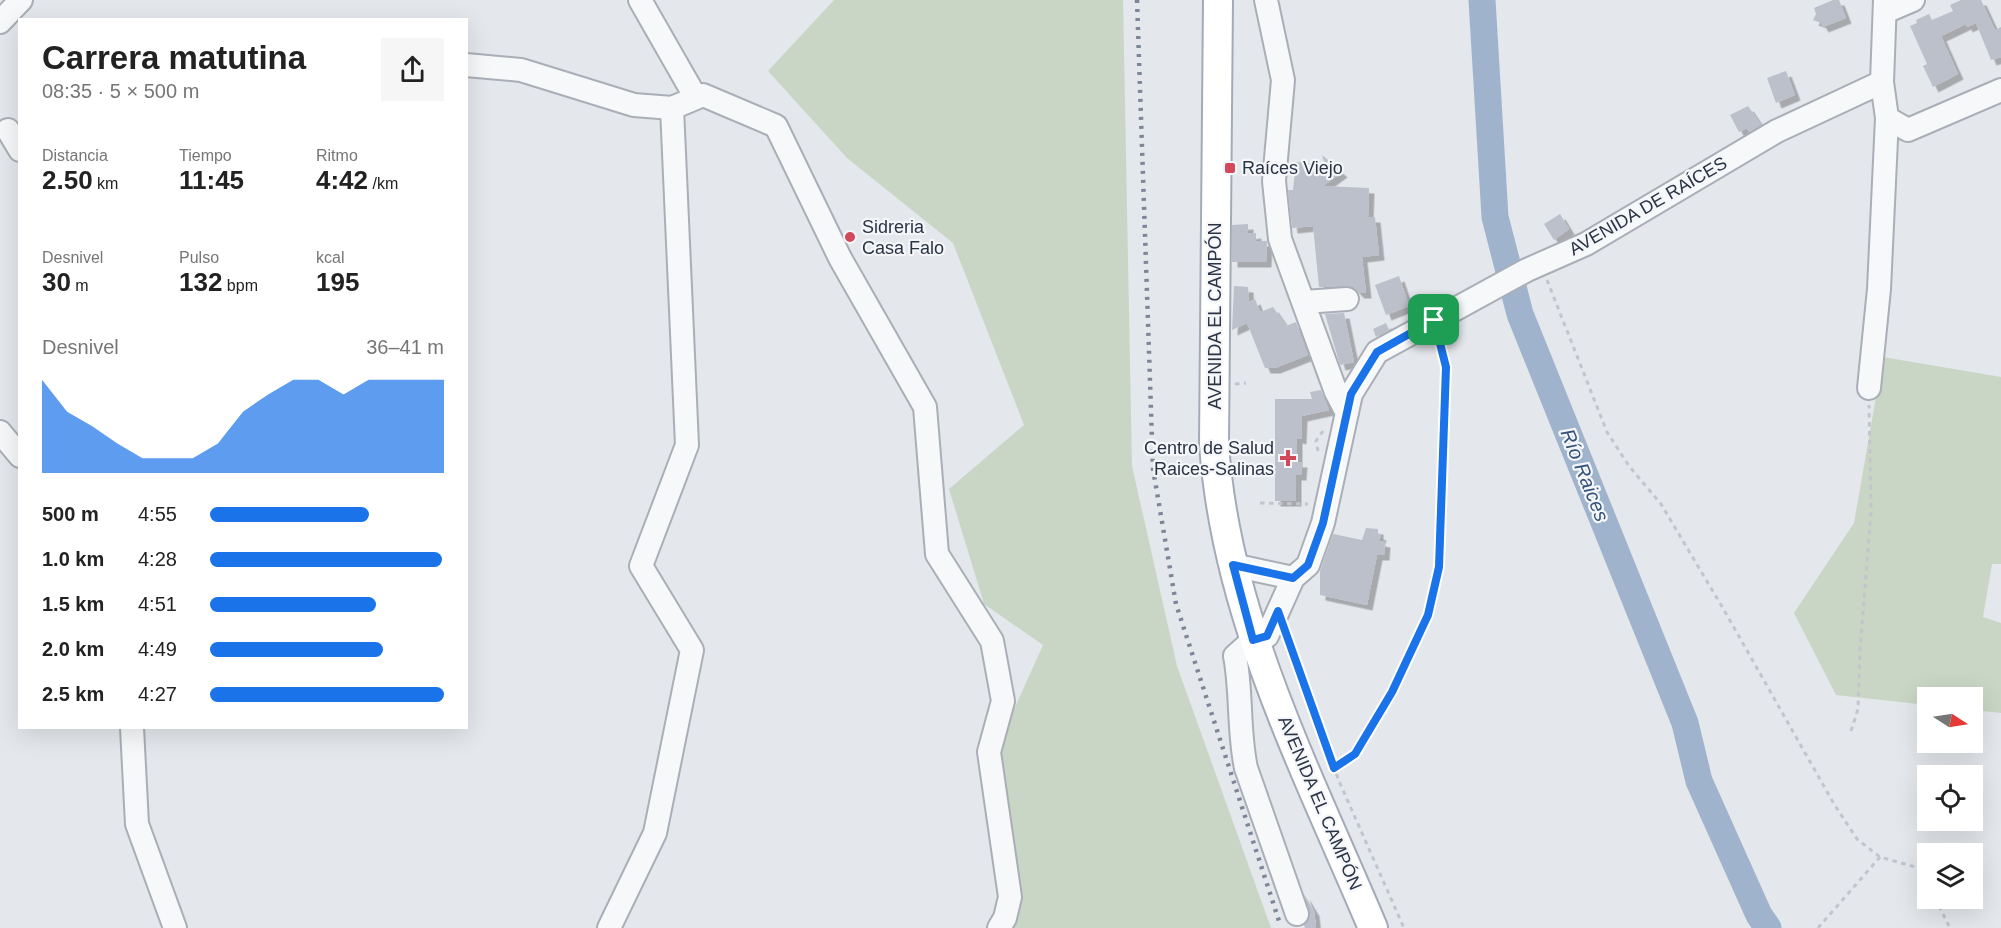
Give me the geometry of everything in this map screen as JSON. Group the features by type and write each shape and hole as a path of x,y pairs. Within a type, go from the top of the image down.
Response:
{"main road":[{"name":"AVENIDA EL CAMPÓN","path":"1218,0 1214,443 1218,482 1233,565 1253,640 1373,928"}],"street":[{"path":"0,22 21,0"},
{"path":"640,0 696,98"},
{"path":"1266,0 1283,80 1274,181 1280,239 1335,392 1347,413"},
{"path":"1869,388 1879,289 1887,118 1882,82 1885,6 1913,0"},
{"path":"468,65 521,70 634,105 672,108 703,95 776,126 840,258 925,407 937,554 992,641 1003,701 989,752 1010,897 1005,918 999,928"},
{"name":"AVENIDA DE RAÍCES","path":"1253,640 1267,636 1293,578 1308,565 1323,523 1351,394 1377,352 1493,287 1586,244 1777,131 1882,82"},
{"path":"1887,118 1908,130 2001,90"},
{"path":"609,928 655,833 692,650 641,566 687,445 672,108"},
{"path":"9,129 18,146"},
{"path":"1304,302 1347,299"},
{"path":"0,432 18,454"},
{"path":"1233,565 1293,578"},
{"path":"1253,640 1235,656 1240,684 1241,744 1246,768 1297,914"},
{"path":"132,729 137,824 175,928"}],"path":[{"path":"1534,267 1581,360 1607,432 1629,466 1661,504 1834,804 1857,839 1880,857 1917,867"},
{"path":"1334,768 1355,754 1392,692 1428,615 1439,567 1446,367 1434,320"},
{"path":"1236,384 1246,384"},
{"path":"1851,731 1858,710 1860,650 1871,512 1869,388"},
{"path":"1260,503 1310,504"},
{"path":"1278,611 1334,768 1404,928"},
{"path":"1818,928 1880,857"},
{"path":"1940,909 1950,928"}],"green space":[{"path":"834,0 1123,0 1132,466 1177,666 1271,928 1002,928 993,756 1043,645 984,604 949,489 1024,425 953,243 847,158 768,71"},
{"path":"1883,357 2001,377 2001,564 1992,564 1983,617 2001,623 2001,713 1983,711 1983,687 1917,687 1917,704 1836,695 1794,613 1854,523"}],"building":[{"path":"1833,0 1839,0 1846,18 1823,27 1821,23 1813,20 1816,14 1814,8"},
{"path":"1961,0 1981,0 1995,30 2001,27 2001,57 1991,60 1976,23 1967,27 1966,24 1941,36 1958,74 1933,87 1923,66 1927,64 1910,26 1917,23 1916,20 1929,14 1932,20 1953,11 1950,5"},
{"path":"1786,71 1795,95 1776,103 1767,78"},
{"path":"1748,106 1761,125 1749,132 1747,128 1739,132 1730,115"},
{"path":"1322,155 1342,172 1323,186 1369,188 1368,217 1375,217 1379,255 1362,257 1366,293 1359,293 1353,287 1347,286 1319,287 1313,226 1292,228 1288,190 1293,190 1296,162 1325,165"},
{"path":"1560,214 1569,229 1554,240 1544,224"},
{"path":"1248,224 1248,234 1256,233 1256,241 1267,241 1266,262 1232,262 1232,225"},
{"path":"1399,276 1409,306 1386,315 1375,285"},
{"path":"1234,286 1248,287 1249,302 1255,299 1260,312 1273,307 1286,326 1296,322 1308,355 1275,368 1265,368 1247,323 1232,330"},
{"path":"1344,313 1354,362 1340,365 1325,314"},
{"path":"1386,323 1389,330 1376,337 1373,329"},
{"path":"1321,390 1329,410 1302,416 1301,439 1297,438 1297,462 1302,462 1301,475 1296,475 1296,501 1275,501 1275,399 1312,399 1310,392"},
{"path":"1366,528 1378,529 1378,534 1381,535 1379,541 1385,542 1384,555 1377,555 1367,605 1320,595 1320,571 1333,534 1362,540"},
{"path":"1304,894 1314,911 1316,928 1305,928 1304,925 1310,916"}],"waterway":[{"name":"Río Raices","path":"1482,0 1495,217 1520,314 1685,723 1699,781 1759,915 1768,928"}],"railway":[{"path":"1137,0 1153,469 1176,604 1279,921"}],"place":[{"name":"Raíces Viejo","path":"1230,168"},
{"name":"Sidreria Casa Falo","path":"850,237"},
{"name":"Centro de Salud Raices-Salinas","path":"1288,458"}],"route":[{"path":"1434,320 1446,367 1439,567 1428,615 1392,692 1355,754 1334,768 1288,645 1278,611 1267,636 1253,640 1233,565 1293,578 1308,565 1323,523 1351,394 1377,352 1434,320"}]}
